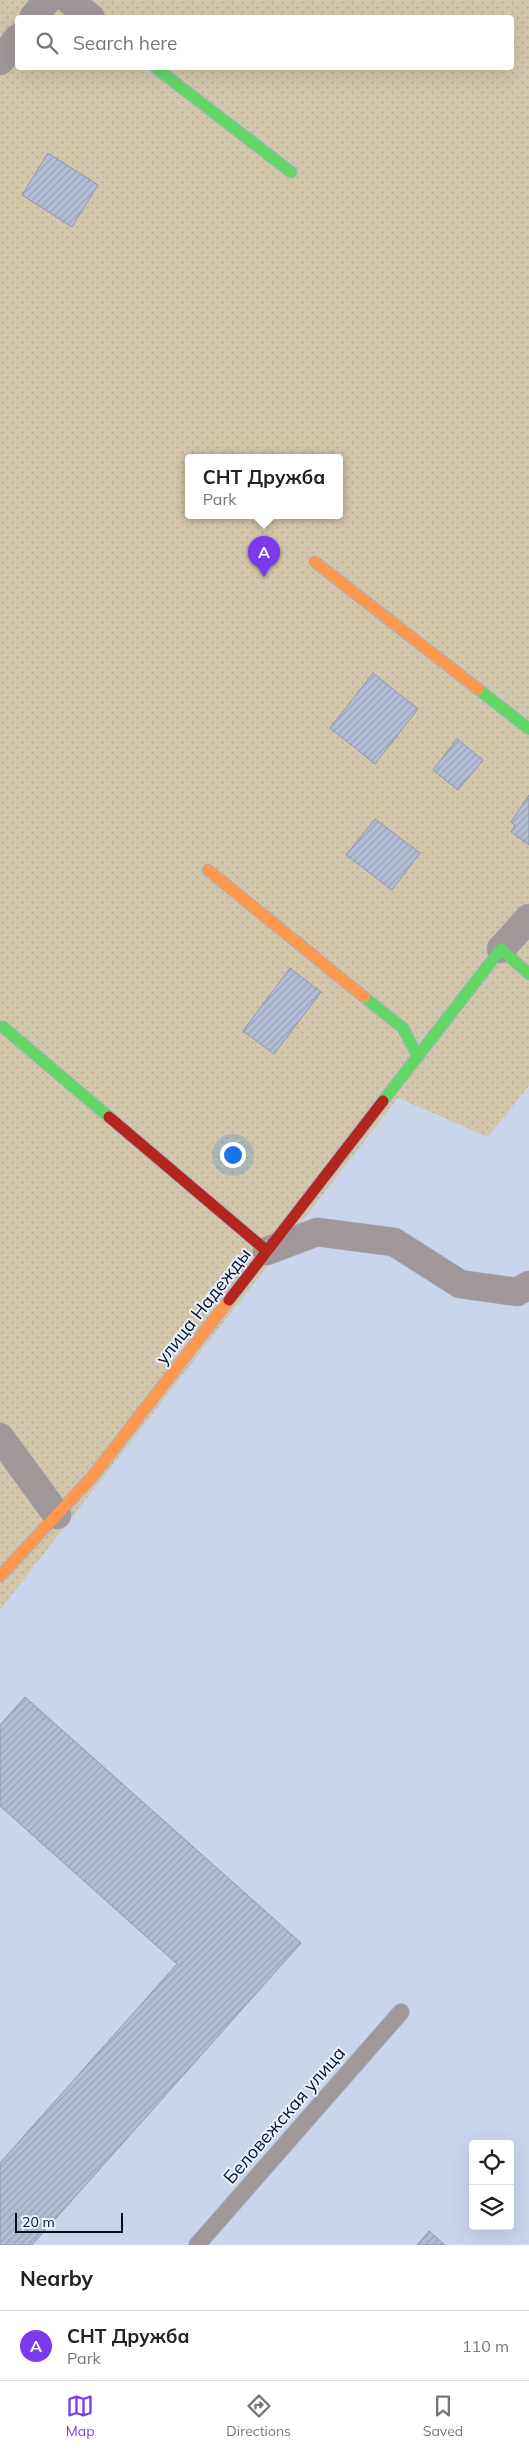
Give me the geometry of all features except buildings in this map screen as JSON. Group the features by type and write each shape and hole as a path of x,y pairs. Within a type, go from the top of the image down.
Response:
{"street":[{"path":"35,15 47,0"},
{"path":"69,0 87,15"},
{"path":"0,61 15,42"},
{"path":"159,70 291,172"},
{"path":"315,562 529,729"},
{"path":"208,870 403,1028 418,1057"},
{"path":"267,1251 501,949 529,918"},
{"path":"501,949 529,974"},
{"name":"улица Надежды","path":"0,1576 92,1477 267,1251 3,1027"},
{"path":"267,1251 317,1232 394,1242 460,1284 517,1292 529,1284"},
{"path":"0,1437 57,1515"}],"lane":[{"name":"Беловежская улица","path":"198,2245 401,2012"}],"shaded area":[{"path":"0,0 529,0 529,1086 488,1137 398,1098 0,1610"}],"traffic: fast":[{"path":"159,70 291,172"},
{"path":"478,689 529,729"},
{"path":"383,1101 501,949 529,974"},
{"path":"364,997 403,1028 418,1057"},
{"path":"3,1027 109,1117"}],"traffic: slow":[{"path":"315,562 478,689"},
{"path":"208,870 364,997"},
{"path":"0,1576 92,1477 229,1300"}],"traffic: jam":[{"path":"267,1251 383,1101"},
{"path":"109,1117 267,1251 229,1300"}],"place":[{"name":"СНТ Дружба","path":"264,577"}]}
